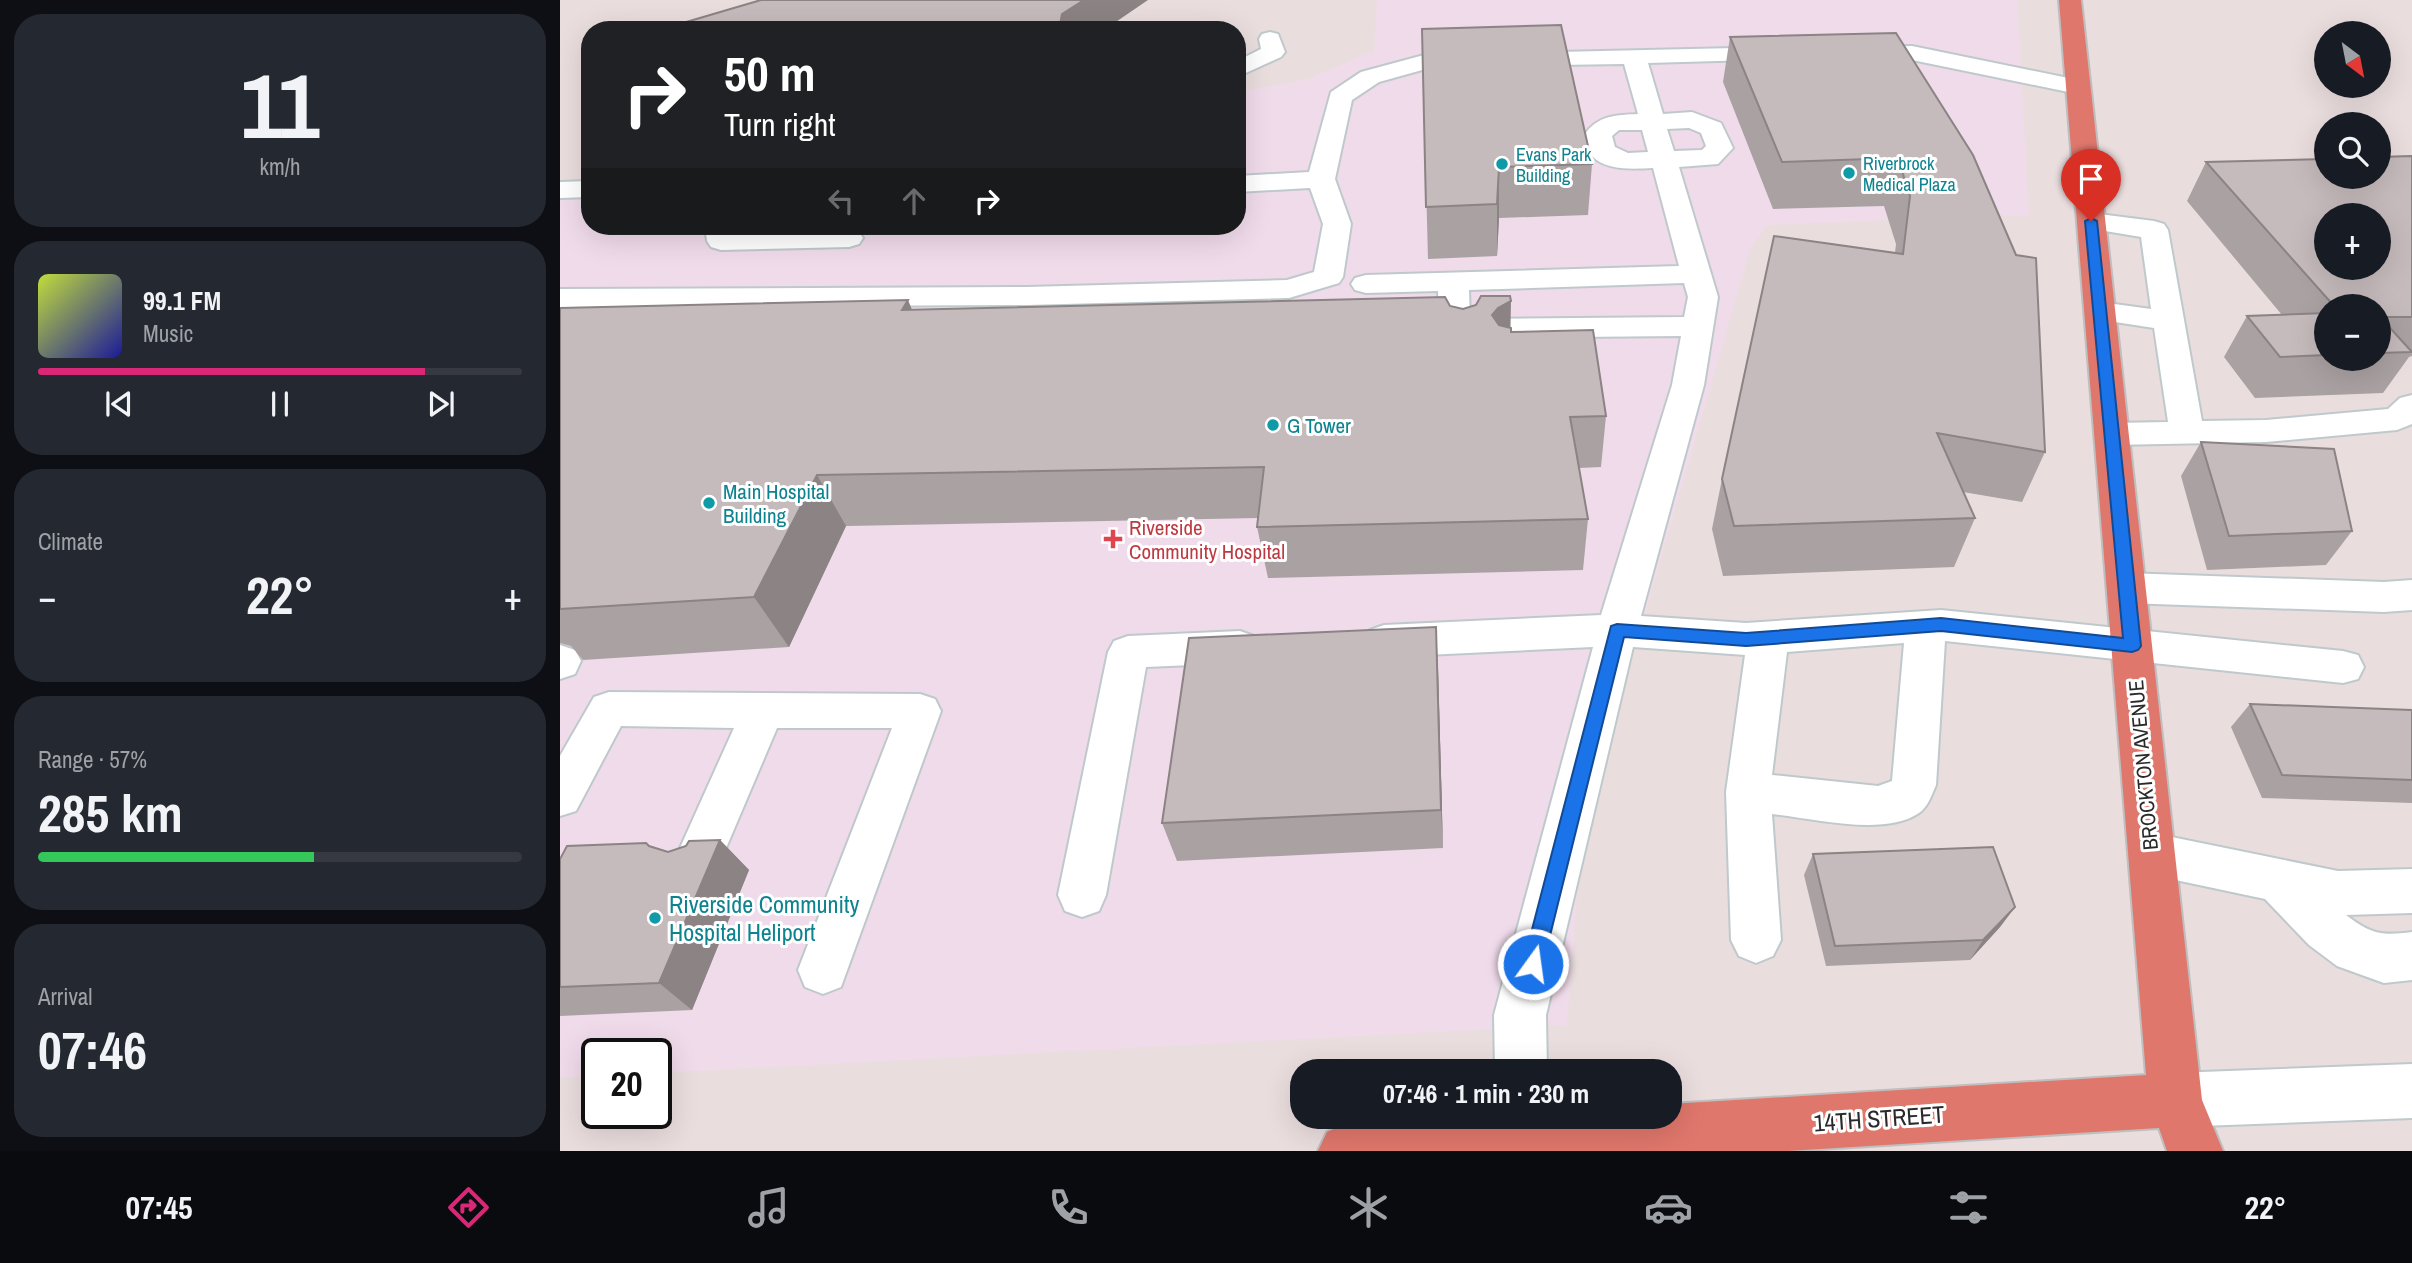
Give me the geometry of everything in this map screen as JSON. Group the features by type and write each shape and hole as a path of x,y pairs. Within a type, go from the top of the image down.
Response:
{"main road":[{"name":"BROCKTON AVENUE","path":"2070,0 2175,1100 2195,1151"},
{"name":"14TH STREET","path":"1682,1121 2175,1100"},
{"name":"14TH STREET","path":"1346,1151 1512,1129"}],"street":[{"path":"1246,66 1273,52 1270,39"},
{"path":"1833,54 1912,53 2078,87"},
{"path":"560,298 1027,296 1289,289 1328,278 1337,224 1321,178 1340,97 1370,77 1432,60 1806,54"},
{"path":"1521,1059 1520,1015 1617,630 1688,385 1703,297 1634,57"},
{"path":"1692,120 1712,128 1720,148 1709,158 1664,161 1625,161 1603,152 1598,134 1613,123 1692,120"},
{"path":"1246,183 1321,178"},
{"path":"560,190 581,189"},
{"path":"2091,221 2154,230 2187,433"},
{"path":"720,235 721,241 849,238"},
{"path":"1366,284 1696,274"},
{"path":"1453,282 1452,302 1460,338 1579,328 1698,326"},
{"path":"2100,310 2169,321"},
{"path":"1538,359 1553,353 1579,328"},
{"path":"2112,434 2266,430 2397,419 2412,406"},
{"path":"2126,588 2384,597 2412,595"},
{"path":"1352,642 1617,630 1746,639 1926,626 2029,632 2132,646 2343,667"},
{"path":"1748,792 1878,806 1895,804 1909,796 1914,785 1926,626"},
{"path":"1756,940 1748,792 1768,638"},
{"path":"1082,895 1128,652 1282,645"},
{"path":"560,797 609,709 920,711 823,970"},
{"path":"698,859 763,711"},
{"path":"2152,854 2339,893 2412,891"},
{"path":"2279,881 2317,921 2351,947 2383,959 2412,956"},
{"name":"14TH STREET","path":"2175,1100 2412,1091"}],"shaded area":[{"name":"Riverside Community Hospital","path":"1377,0 2017,0 2029,215 1768,225 1751,246 1582,832 1567,1025 672,1072 672,1038 581,1038 581,1077 560,1078 560,190 581,189 581,235 1246,235 1246,91 1308,79 1374,51"}],"building":[{"path":"761,0 1084,0 1062,14 1061,21 690,21"},
{"path":"1561,25 1592,164 1499,167 1497,204 1426,207 1422,29"},
{"path":"1896,33 1973,155 2016,255 2036,258 2045,452 1937,433 1975,518 1734,526 1722,479 1774,236 1903,254 1910,196 1898,158 1782,162 1730,37"},
{"path":"2412,156 2412,317 2391,317 2391,294 2323,294 2206,162 2314,159 2314,189 2391,189 2391,157"},
{"path":"1481,296 1510,296 1511,301 1492,315 1499,325 1511,328 1511,332 1593,330 1606,416 1570,417 1588,519 1257,527 1264,467 817,475 754,597 560,609 560,308 908,300 902,310 1445,297 1450,306 1463,309 1476,305"},
{"path":"2314,313 2314,356 2280,357 2247,316"},
{"path":"2391,329 2412,352 2391,353"},
{"path":"2201,442 2334,449 2352,531 2229,536"},
{"path":"1436,627 1441,810 1162,823 1189,638"},
{"path":"2250,704 2412,710 2412,780 2282,775"},
{"path":"720,840 659,983 560,987 560,859 567,846 646,843 668,852 686,846 689,841"},
{"path":"1993,847 2015,907 1983,940 1835,946 1813,854"}],"place":[{"name":"Evans Park Building","path":"1502,164"},
{"name":"Riverbrock Medical Plaza","path":"1849,173"},
{"name":"G Tower","path":"1273,425"},
{"name":"Main Hospital Building","path":"709,503"},
{"name":"Riverside Community Hospital","path":"1113,539"},
{"name":"Riverside Community Hospital Heliport","path":"655,918"}],"route":[{"path":"1533,964 1617,630 1746,639 1941,625 2029,632 2132,646 2091,221"}]}
